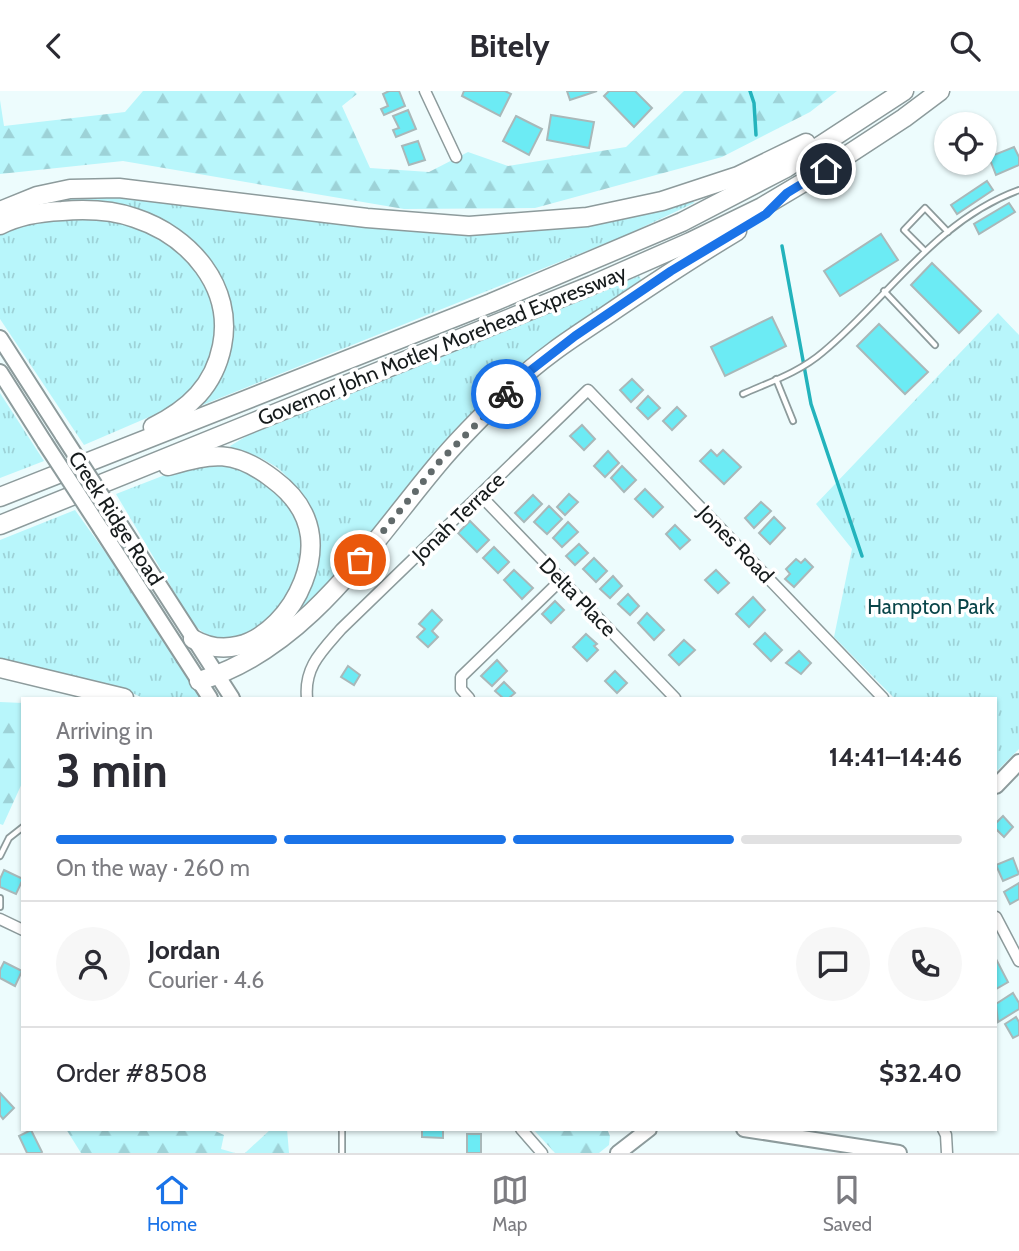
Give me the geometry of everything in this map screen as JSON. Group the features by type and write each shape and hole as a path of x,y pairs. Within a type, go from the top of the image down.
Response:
{"highway":[{"path":"0,211 37,197 70,189 120,188 367,218 469,226 587,217 662,201 738,176 788,153 869,106 902,91"},
{"name":"Governor John Motley Morehead Expressway","path":"0,497 491,303 682,222 796,162 902,91"},
{"name":"Governor John Motley Morehead Expressway","path":"0,524 650,260 787,193 865,145 940,91"},
{"path":"199,681 253,659 307,616 344,580 440,461 517,381 575,336 671,271 766,214 787,193"},
{"path":"0,225 37,213 79,209 135,217 180,243 206,268 215,283 225,314 225,335 218,366 191,403 171,418 129,438 114,450"},
{"path":"130,473 199,457 228,455 247,462 286,489 298,504 305,519 310,537 305,575 295,599 276,623 258,639 243,646 214,647 193,639"},
{"path":"0,668 120,697"}],"main road":[{"name":"Creek Ridge Road","path":"0,338 231,697"},
{"name":"Creek Ridge Road","path":"0,372 209,697"},
{"path":"997,785 1019,762"},
{"path":"623,1149 627,1131"},
{"path":"623,1149 646,1131"},
{"path":"757,1131 899,1153"}],"street":[{"path":"425,91 456,157"},
{"name":"Jonah Terrace","path":"307,697 306,680 313,663 341,629 588,390"},
{"name":"Jones Road","path":"588,390 882,697"},
{"name":"Delta Place","path":"481,496 674,697"},
{"path":"469,697 461,689 461,677 562,579"},
{"path":"0,919 21,929"},
{"path":"997,919 1019,961"},
{"path":"523,1131 542,1153"},
{"path":"944,1131 947,1153"}],"lane":[{"path":"743,394 806,365 822,354 925,251 991,202 1019,190"},
{"path":"925,251 904,230 925,208 948,232"},
{"path":"884,291 935,345"},
{"path":"776,379 793,421"},
{"path":"0,856 9,838 21,829"},
{"path":"0,898 0,907"},
{"path":"342,1131 342,1153"}],"green space":[{"path":"143,91 354,91 357,94 342,106 370,168 429,172 468,152 508,166 626,147 684,91 837,91 810,112 722,157 535,208 404,209 123,161 0,174 0,100 4,126 125,112"},
{"path":"76,196 146,197 405,230 462,233 691,198 694,203 624,236 200,406 198,403 223,369 210,261 193,242 168,224 39,208 39,203"},
{"path":"99,218 130,225 162,238 188,257 205,277 218,321 215,349 207,373 184,398 156,414 84,445 0,319 0,233 39,220"},
{"path":"639,276 642,281 598,310 548,349 327,586 270,638 308,585 305,501 293,483 278,468 261,458 233,450 230,446 255,431"},
{"name":"Hampton Park","path":"998,313 1019,335 1019,749 997,771 997,697 893,697 834,637 852,549 816,504"},
{"path":"0,393 44,461 0,478"},
{"path":"228,462 264,477 295,513 302,537 300,563 290,589 275,612 256,630 235,639 213,637 192,622 116,494 188,466"},
{"path":"75,510 200,697 141,697 130,692 0,663 0,540"},
{"path":"0,702 21,703 21,785 3,825 0,824"},
{"path":"67,1131 215,1131 224,1135 221,1149 235,1153 81,1153"},
{"path":"269,1131 287,1131 289,1153 245,1153"},
{"path":"535,1131 608,1131 610,1136 609,1145 599,1153 555,1153"}],"building":[{"path":"399,91 405,106 384,115 381,109 388,106 383,94"},
{"path":"464,91 505,91 511,94 500,116 462,96"},
{"path":"567,91 597,91 570,100"},
{"path":"609,91 635,91 652,108 634,127 604,96"},
{"path":"408,110 416,129 396,137 393,130 399,128 393,116"},
{"path":"551,115 594,122 589,148 547,140"},
{"path":"516,116 542,129 529,155 503,141"},
{"path":"418,141 425,160 409,165 402,146"},
{"path":"1014,147 1019,157 1019,165 997,175 997,154"},
{"path":"987,181 993,190 957,214 951,205"},
{"path":"1009,203 1015,212 979,234 974,224"},
{"path":"881,234 898,260 840,296 824,271"},
{"path":"932,263 981,311 959,333 911,285"},
{"path":"772,317 786,346 725,376 711,347"},
{"path":"879,324 928,372 905,394 857,346"},
{"path":"632,379 643,390 631,402 620,390"},
{"path":"648,396 660,408 648,419 637,408"},
{"path":"677,407 686,416 672,430 663,421"},
{"path":"582,425 595,439 584,450 570,436"},
{"path":"711,450 717,456 723,450 741,467 724,484 700,461"},
{"path":"608,451 619,463 605,477 594,466"},
{"path":"622,466 636,480 624,492 611,478"},
{"path":"645,489 663,507 653,517 635,499"},
{"path":"569,494 578,502 565,515 557,507"},
{"path":"533,495 542,504 524,522 515,513"},
{"path":"761,502 771,511 754,528 745,518"},
{"path":"549,506 562,519 547,534 534,522"},
{"path":"774,517 785,528 770,544 759,533"},
{"path":"470,521 489,540 477,552 458,533"},
{"path":"568,522 578,532 562,547 553,538"},
{"path":"675,525 690,540 680,549 666,534"},
{"path":"579,544 588,553 575,565 566,556"},
{"path":"494,547 509,562 498,573 483,558"},
{"path":"594,558 607,571 596,582 583,569"},
{"path":"796,559 801,563 805,559 813,567 794,587 785,579 790,574 786,569"},
{"path":"514,570 533,588 522,599 504,580"},
{"path":"716,570 729,583 718,593 705,580"},
{"path":"613,576 622,586 610,598 600,589"},
{"path":"628,594 639,606 630,615 618,604"},
{"path":"753,597 765,610 749,627 736,614"},
{"path":"555,601 564,610 551,623 542,614"},
{"path":"432,610 442,620 432,631 438,637 428,647 417,637 425,629 419,624"},
{"path":"647,613 664,630 654,640 638,623"},
{"path":"765,633 782,650 771,661 754,644"},
{"path":"586,634 597,644 594,646 598,650 587,661 573,647"},
{"path":"684,640 695,650 679,665 669,655"},
{"path":"799,651 811,663 801,674 786,663"},
{"path":"497,660 507,671 492,686 481,676"},
{"path":"348,666 360,675 354,685 341,677"},
{"path":"615,671 627,683 617,693 605,681"},
{"path":"504,682 515,693 510,697 502,697 495,691"},
{"path":"1003,816 1013,827 1004,837 997,830 997,822"},
{"path":"1013,858 1019,874 1003,881 997,865"},
{"path":"4,870 21,878 16,894 0,887"},
{"path":"1019,883 1019,899 1010,904 1004,892"},
{"path":"997,961 1008,982 997,988"},
{"path":"4,962 21,970 15,986 0,978"},
{"path":"1013,993 1019,1003 1019,1009 998,1022 997,1003"},
{"path":"1016,1017 1019,1022 1019,1035 1013,1038 1005,1024"},
{"path":"0,1093 14,1108 3,1119 0,1115"},
{"path":"32,1131 42,1152 27,1153 19,1136"},
{"path":"422,1131 443,1131 443,1138 422,1137"},
{"path":"467,1134 481,1134 481,1153 467,1153"}],"waterway":[{"path":"750,91 754,103 756,135"},
{"path":"782,246 811,404 862,556"}],"way so far":[{"path":"360,560 440,461 506,394"}],"route":[{"path":"506,394 517,381 575,336 671,271 766,214 787,193 826,169"}]}
